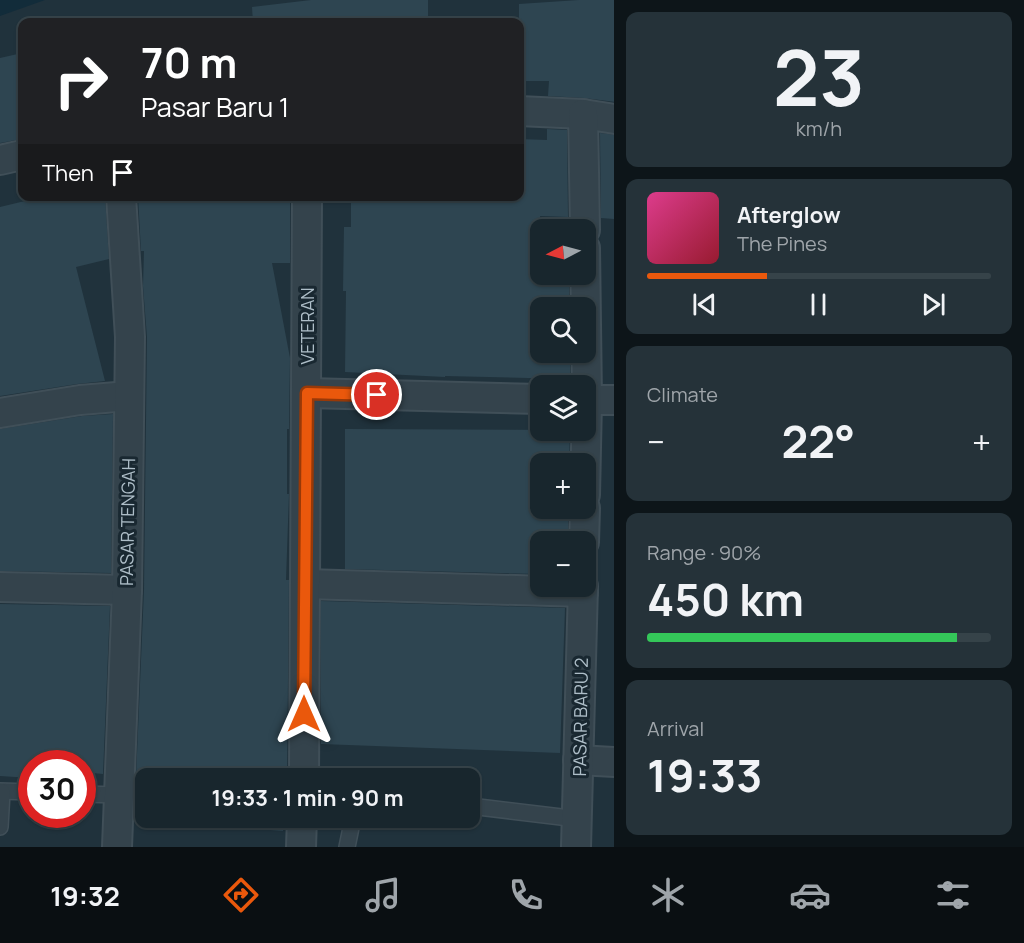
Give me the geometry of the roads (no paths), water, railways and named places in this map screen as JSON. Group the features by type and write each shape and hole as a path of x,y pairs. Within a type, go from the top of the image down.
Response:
{"street":[{"path":"524,111 583,114 614,119"},
{"path":"583,114 585,219"},
{"path":"0,160 18,156"},
{"name":"PASAR TENGAH","path":"117,847 127,590 130,337 121,201"},
{"name":"VETERAN","path":"304,768 307,201"},
{"path":"588,285 594,375"},
{"path":"307,393 530,399"},
{"path":"0,413 80,400 129,396"},
{"path":"305,584 530,588"},
{"path":"0,587 127,590"},
{"name":"PASAR BARU 2","path":"576,847 583,597"},
{"path":"578,760 614,762"},
{"path":"301,847 302,828"}],"lane":[{"path":"0,827 1,791 18,792"},
{"path":"96,794 120,795"},
{"path":"480,807 578,819"},
{"path":"346,847 351,828"}],"water":[{"path":"0,0 45,0 0,16"}]}
